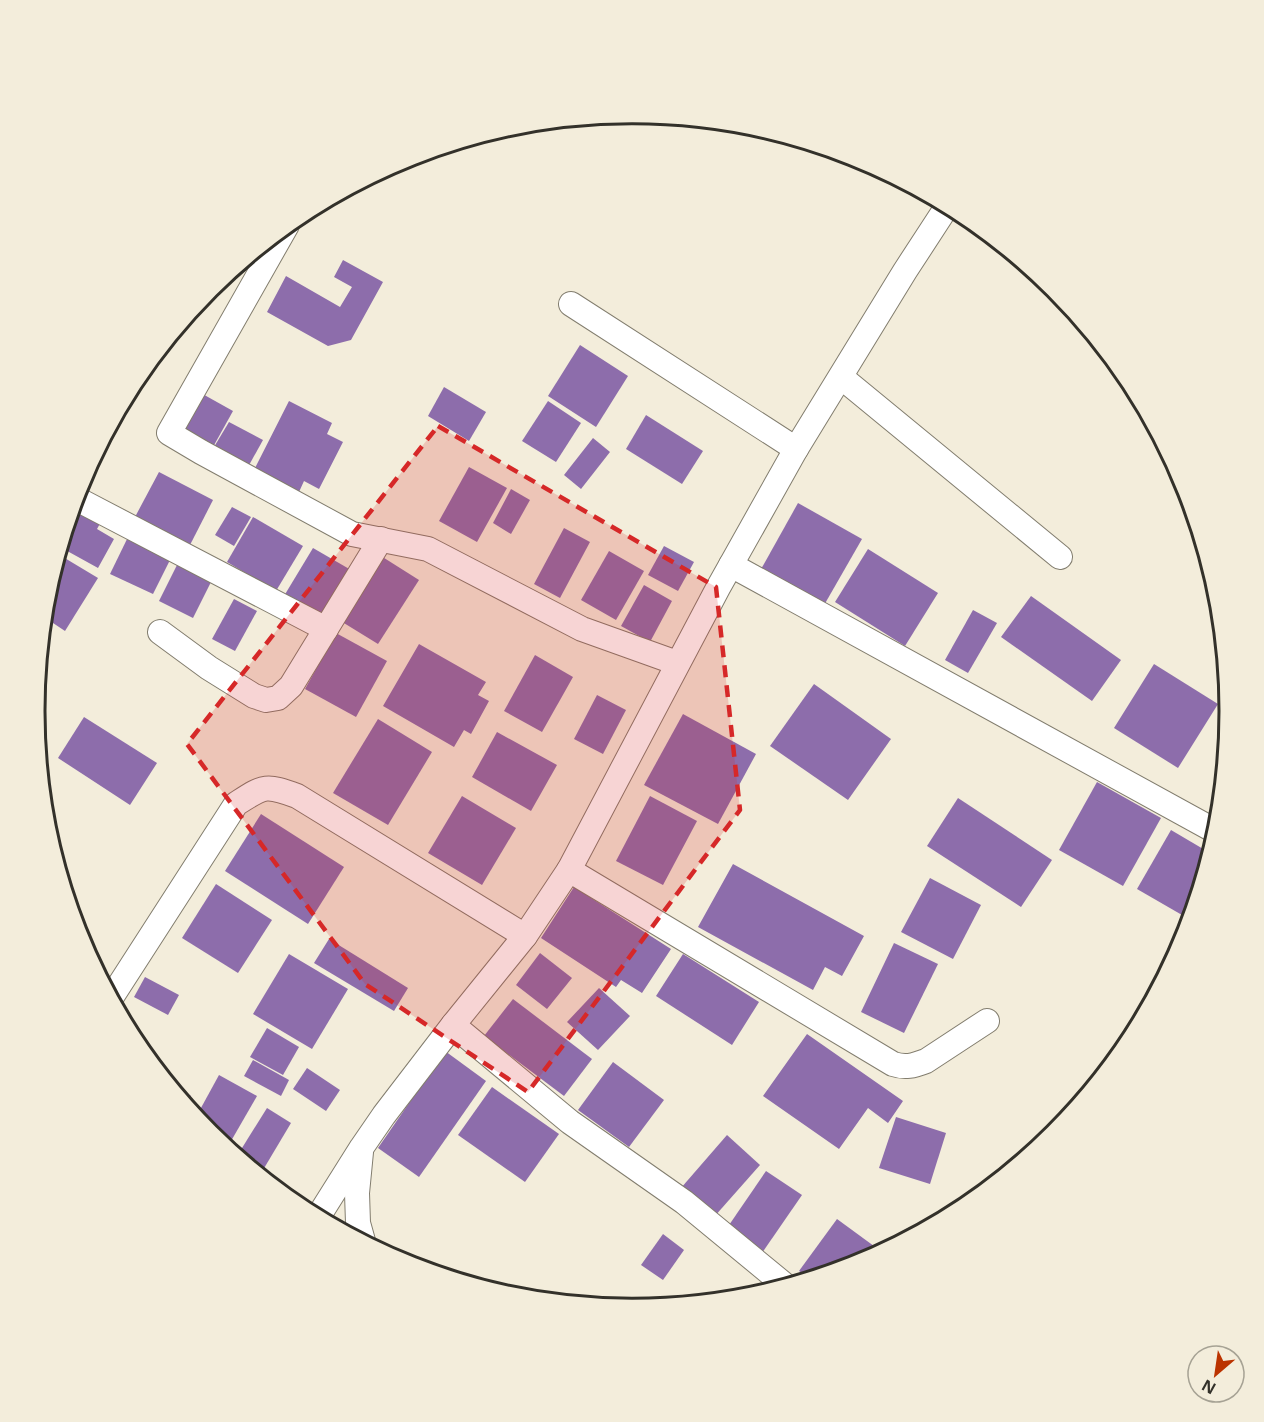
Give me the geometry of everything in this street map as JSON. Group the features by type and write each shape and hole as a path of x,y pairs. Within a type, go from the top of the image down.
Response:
{"street":[{"path":"323,1209 384,1115 525,936 569,870 677,663 796,450 905,271 943,214"},
{"path":"276,244 169,433 352,534 428,549 582,629 677,663"},
{"path":"571,304 796,450"},
{"path":"841,377 1060,557"},
{"path":"84,502 326,629"},
{"path":"160,632 254,696 266,700 278,698 291,686 381,539"},
{"path":"731,565 1208,827"},
{"path":"116,990 236,804 257,790 274,788 297,796 525,936"},
{"path":"569,870 893,1064 904,1067 926,1061 987,1021"},
{"path":"453,1025 570,1122 684,1202 778,1279"},
{"path":"360,1231 357,1193 362,1147"}],"highlighted area":[{"path":"438,426 716,587 740,810 528,1092 365,984 187,744"}],"building":[{"path":"343,260 383,282 351,340 328,346 267,312 286,276 340,307 352,287 334,277"},
{"path":"580,345 628,376 596,427 548,396"},
{"path":"444,387 486,412 469,441 428,416"},
{"path":"199,392 233,411 213,447 178,427"},
{"path":"289,401 332,423 327,434 343,442 319,489 304,481 299,492 254,470"},
{"path":"548,401 581,423 556,462 522,441"},
{"path":"646,415 703,451 682,484 626,449"},
{"path":"229,422 263,440 248,467 214,447"},
{"path":"593,438 610,452 581,489 564,475"},
{"path":"469,467 507,488 477,542 439,521"},
{"path":"159,472 213,500 190,545 135,517"},
{"path":"511,489 530,500 511,534 493,523"},
{"path":"798,503 862,539 823,607 760,571"},
{"path":"82,506 103,518 97,529 114,539 98,568 67,551"},
{"path":"232,507 251,517 234,546 215,535"},
{"path":"253,517 303,546 276,591 227,562"},
{"path":"564,528 590,542 560,598 534,584"},
{"path":"129,535 172,556 153,594 110,574"},
{"path":"664,546 694,562 678,591 648,575"},
{"path":"313,548 351,570 322,618 284,596"},
{"path":"868,549 938,593 905,646 835,602"},
{"path":"609,551 644,571 616,620 581,600"},
{"path":"381,556 419,580 378,644 339,620"},
{"path":"65,558 98,578 65,631 52,622"},
{"path":"179,561 213,578 193,618 159,601"},
{"path":"644,585 672,601 650,642 621,626"},
{"path":"1031,596 1121,660 1092,701 1001,637"},
{"path":"234,599 257,611 235,651 212,639"},
{"path":"973,610 997,623 968,673 945,660"},
{"path":"336,633 387,661 356,717 305,689"},
{"path":"419,644 486,682 478,695 489,701 471,734 464,730 454,747 383,706"},
{"path":"535,655 573,677 542,732 504,711"},
{"path":"1154,664 1218,704 1178,768 1114,728"},
{"path":"814,684 891,739 848,800 770,746"},
{"path":"597,695 626,710 603,754 574,739"},
{"path":"683,714 756,754 718,824 644,785"},
{"path":"84,717 157,763 130,805 58,758"},
{"path":"378,719 432,752 388,825 333,793"},
{"path":"497,732 557,765 531,811 472,777"},
{"path":"1097,782 1161,818 1123,886 1059,850"},
{"path":"462,796 516,828 482,885 428,853"},
{"path":"650,796 697,821 663,885 616,861"},
{"path":"958,798 1052,860 1021,907 927,846"},
{"path":"261,814 344,867 308,924 225,871"},
{"path":"1171,830 1203,849 1182,915 1137,889"},
{"path":"733,864 864,936 842,976 825,967 813,990 698,927"},
{"path":"930,878 981,905 953,959 901,932"},
{"path":"216,884 272,920 238,973 182,938"},
{"path":"574,887 671,949 642,993 621,980 616,987 541,938"},
{"path":"329,939 408,988 394,1011 314,963"},
{"path":"894,943 938,964 904,1033 861,1012"},
{"path":"540,953 572,978 547,1009 516,985"},
{"path":"289,954 348,989 312,1049 253,1014"},
{"path":"683,954 759,1002 732,1045 656,996"},
{"path":"145,977 179,995 168,1015 134,997"},
{"path":"599,988 630,1016 598,1050 567,1022"},
{"path":"513,999 592,1059 564,1096 484,1036"},
{"path":"267,1028 299,1047 283,1075 250,1057"},
{"path":"807,1034 903,1101 888,1123 868,1108 839,1149 763,1096"},
{"path":"445,1051 486,1081 419,1177 378,1148"},
{"path":"253,1060 289,1080 281,1096 244,1076"},
{"path":"613,1062 664,1100 629,1147 578,1110"},
{"path":"307,1068 340,1090 326,1111 293,1089"},
{"path":"219,1075 257,1096 232,1140 201,1108"},
{"path":"492,1087 559,1134 525,1182 458,1135"},
{"path":"267,1108 291,1123 264,1168 242,1149"},
{"path":"896,1117 946,1133 930,1184 879,1168"},
{"path":"727,1135 760,1165 714,1217 681,1188"},
{"path":"766,1171 802,1195 762,1253 727,1228"},
{"path":"837,1219 873,1246 821,1267 802,1273 799,1271"},
{"path":"663,1234 684,1250 663,1280 641,1265"}]}
